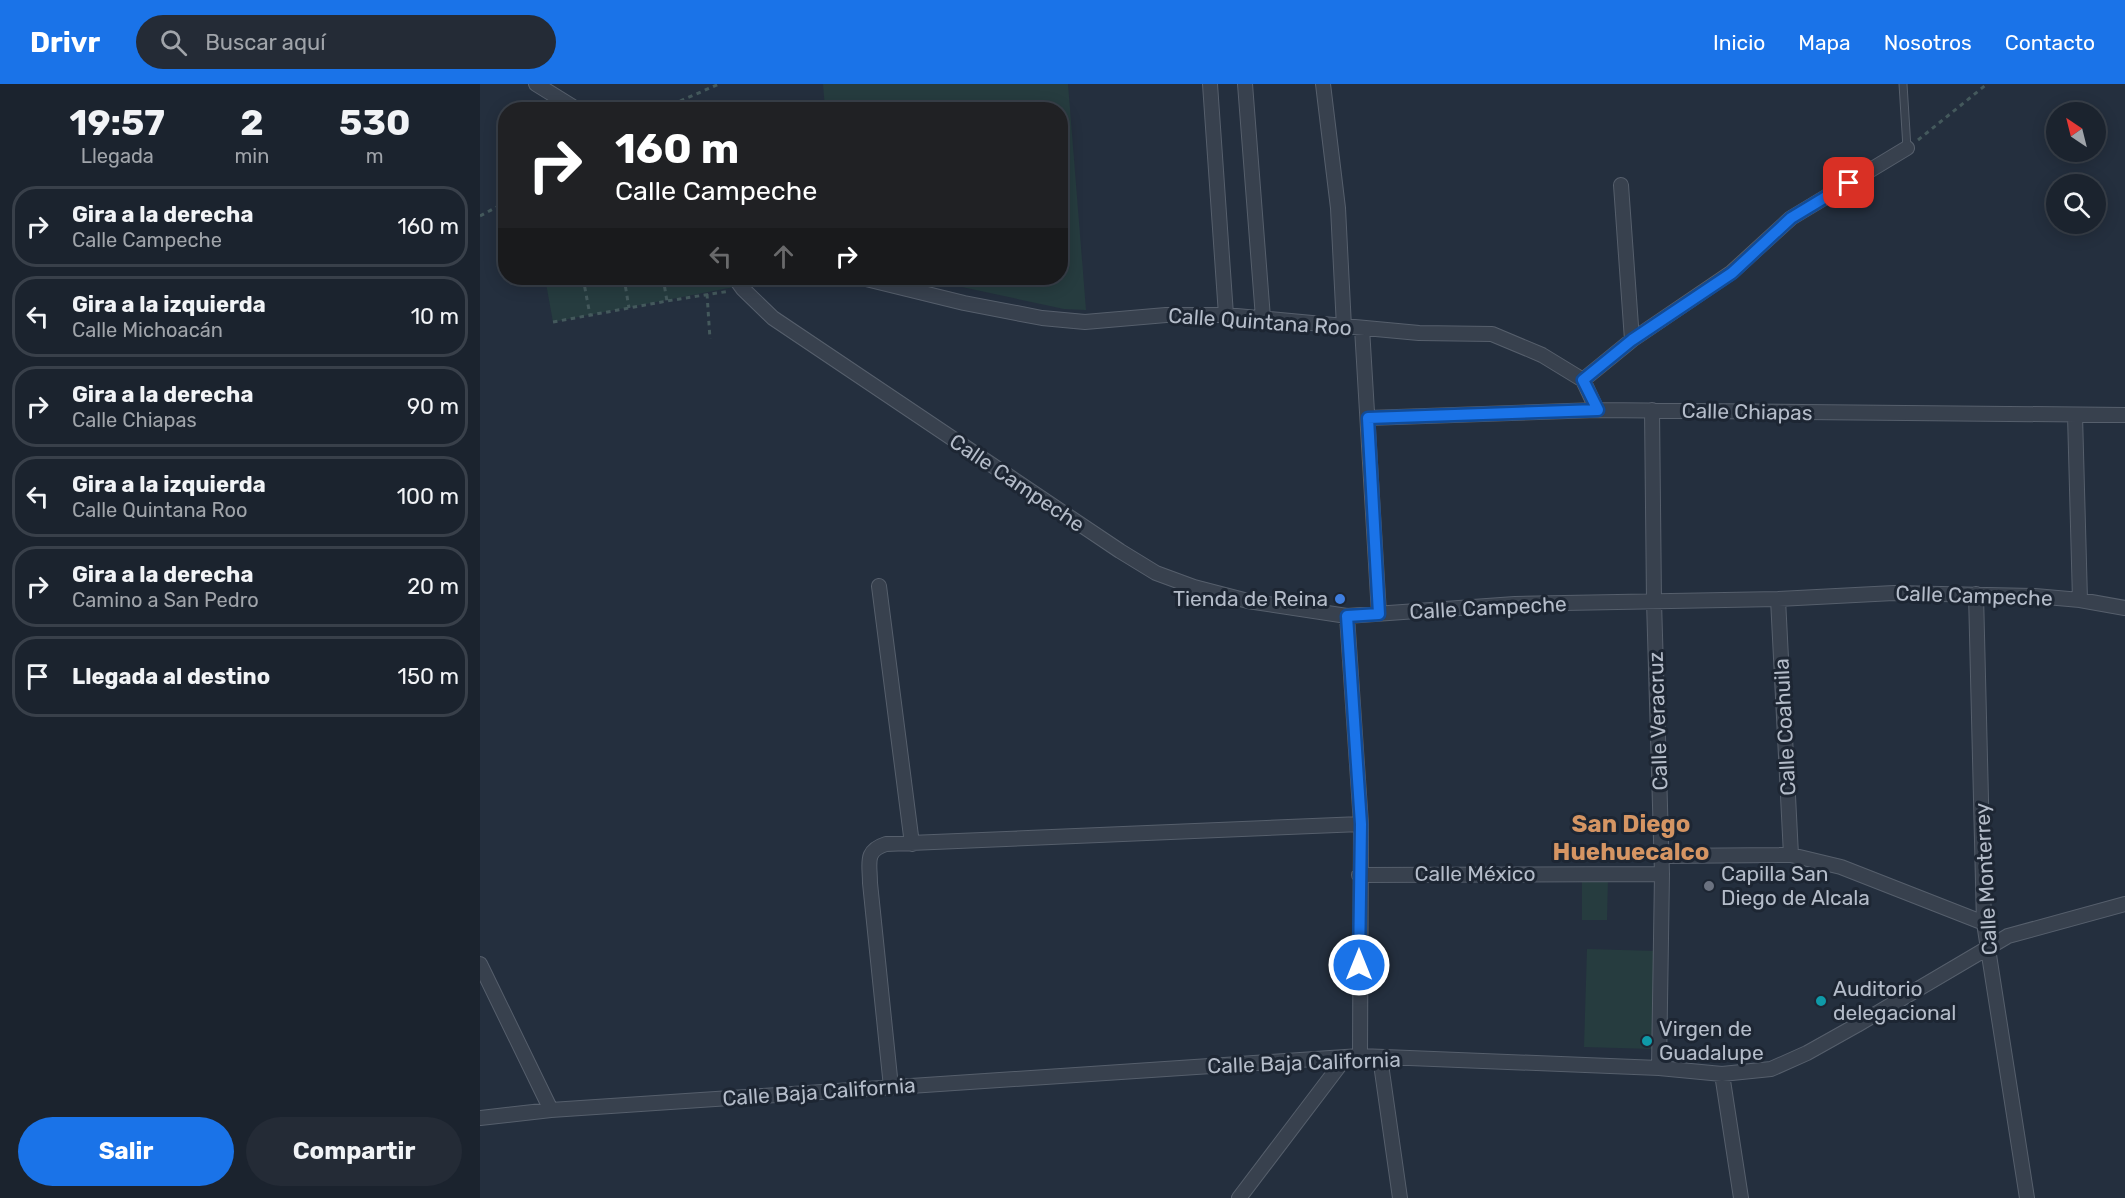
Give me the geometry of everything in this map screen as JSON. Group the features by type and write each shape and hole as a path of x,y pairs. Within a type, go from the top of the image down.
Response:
{"street":[{"path":"536,84 567,102"},
{"path":"1210,84 1226,315"},
{"path":"1245,84 1263,318"},
{"path":"1323,84 1338,208 1344,327"},
{"path":"1598,410 1583,380 1632,340 1732,273 1791,218 1907,148"},
{"path":"1621,185 1632,340"},
{"name":"Calle Campeche","path":"740,285 783,325 1120,551 1156,573 1194,587 1248,601 1347,616 1515,604 1778,599 1894,593 2035,596 2080,600 2125,608"},
{"name":"Calle Quintana Roo","path":"891,285 964,303 1042,318 1085,322 1166,315 1226,315 1419,333 1492,334 1542,355 1583,380"},
{"path":"1362,328 1379,614"},
{"name":"Calle Chiapas","path":"1368,418 1598,410 2125,416"},
{"name":"Calle Veracruz","path":"1652,410 1654,601 1662,856 1659,1068"},
{"path":"2075,415 2080,600"},
{"path":"879,586 912,844"},
{"name":"Calle Monterrey","path":"1976,594 1984,923 2027,1198"},
{"name":"Calle Coahuila","path":"1778,599 1791,855"},
{"path":"1239,1198 1353,1057 1361,824 1347,616"},
{"path":"891,1087 870,883 870,856 875,848 886,844 1361,824"},
{"path":"1662,856 1791,855 1841,867 1984,923"},
{"name":"Calle México","path":"1359,875 1662,874"},
{"name":"Calle Baja California","path":"480,1119 551,1110 1353,1057 1659,1068 1722,1074 1771,1069 1808,1053 2008,936 2125,904"},
{"path":"480,964 551,1110"},
{"path":"1380,1057 1400,1198"},
{"path":"1722,1074 1741,1198"}],"lane":[{"path":"1903,84 1907,148"}],"path":[{"path":"678,102 719,84"},
{"path":"1907,148 1988,84"},
{"path":"480,216 498,206"},
{"path":"584,285 590,315"},
{"path":"625,285 629,308"},
{"path":"664,285 667,300"},
{"path":"553,322 667,300 743,289"},
{"path":"706,294 710,339"}],"green space":[{"path":"823,84 1068,84 1086,310 1064,309 953,285 1068,285 1068,102 824,102"},
{"path":"546,285 732,285 734,287 553,322"},
{"path":"1582,878 1608,878 1607,920 1582,920"},
{"path":"1587,949 1656,951 1653,1049 1584,1047"}],"place":[{"name":"Tienda de Reina","path":"1340,599"},
{"name":"Capilla San Diego de Alcala","path":"1709,886"},
{"name":"Auditorio delegacional","path":"1821,1001"},
{"name":"Virgen de Guadalupe","path":"1647,1041"}],"district":[{"name":"San Diego Huehuecalco","path":"1631,838"}],"route":[{"path":"1359,965 1361,824 1347,616 1379,614 1368,418 1598,410 1583,380 1632,340 1732,273 1791,218 1849,183"}]}
